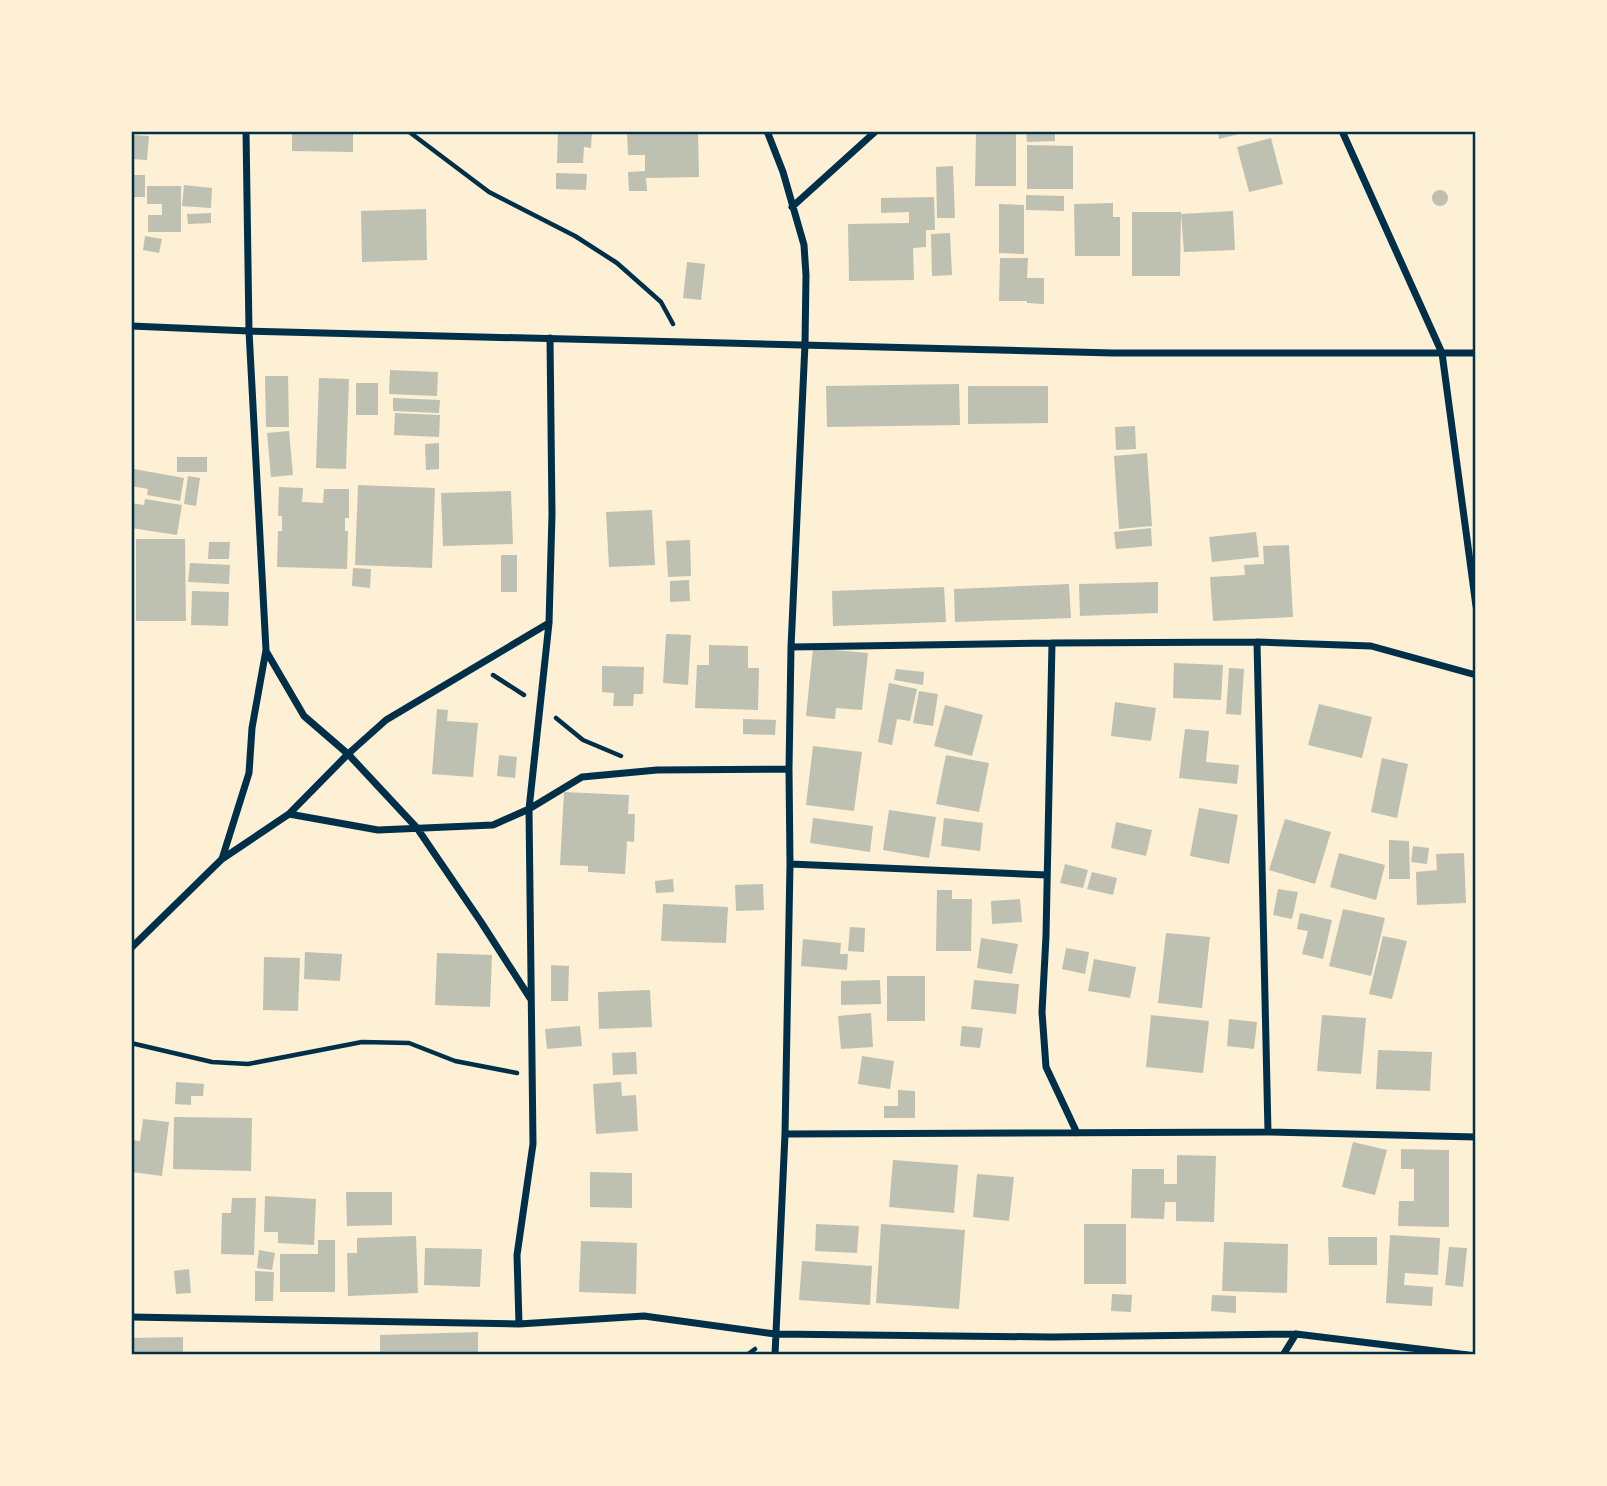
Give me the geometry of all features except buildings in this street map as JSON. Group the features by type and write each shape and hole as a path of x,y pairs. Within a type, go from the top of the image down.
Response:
{"street":[{"path":"222,859 249,774 252,728 265,650 249,331 246,131"},
{"path":"767,131 783,172 804,246 806,275 791,647 785,1134 775,1355"},
{"path":"792,207 876,131"},
{"path":"1342,131 1442,353 1476,606"},
{"path":"131,326 1113,353 1476,353"},
{"path":"519,1324 517,1255 533,1144 528,809 549,623 552,514 550,338"},
{"path":"131,948 222,859 289,814 386,720 549,623"},
{"path":"791,647 1257,642 1371,646 1476,675"},
{"path":"1257,642 1268,1132"},
{"path":"1052,643 1042,1013 1046,1068 1077,1133"},
{"path":"265,650 304,716 348,754 417,828 530,999"},
{"path":"289,814 378,830 494,825 528,809 582,777 657,770 789,769"},
{"path":"790,864 1047,876"},
{"path":"785,1134 1268,1132 1476,1137"},
{"path":"131,1317 519,1324 644,1316 775,1334 1051,1337 1296,1334 1468,1355"},
{"path":"1283,1355 1296,1334"}],"path":[{"path":"408,131 489,192 575,236 617,263 661,302 682,341"},
{"path":"479,666 541,706 583,740 657,770"},
{"path":"131,1043 212,1062 248,1064 362,1042 409,1042 455,1062 532,1076"}]}
